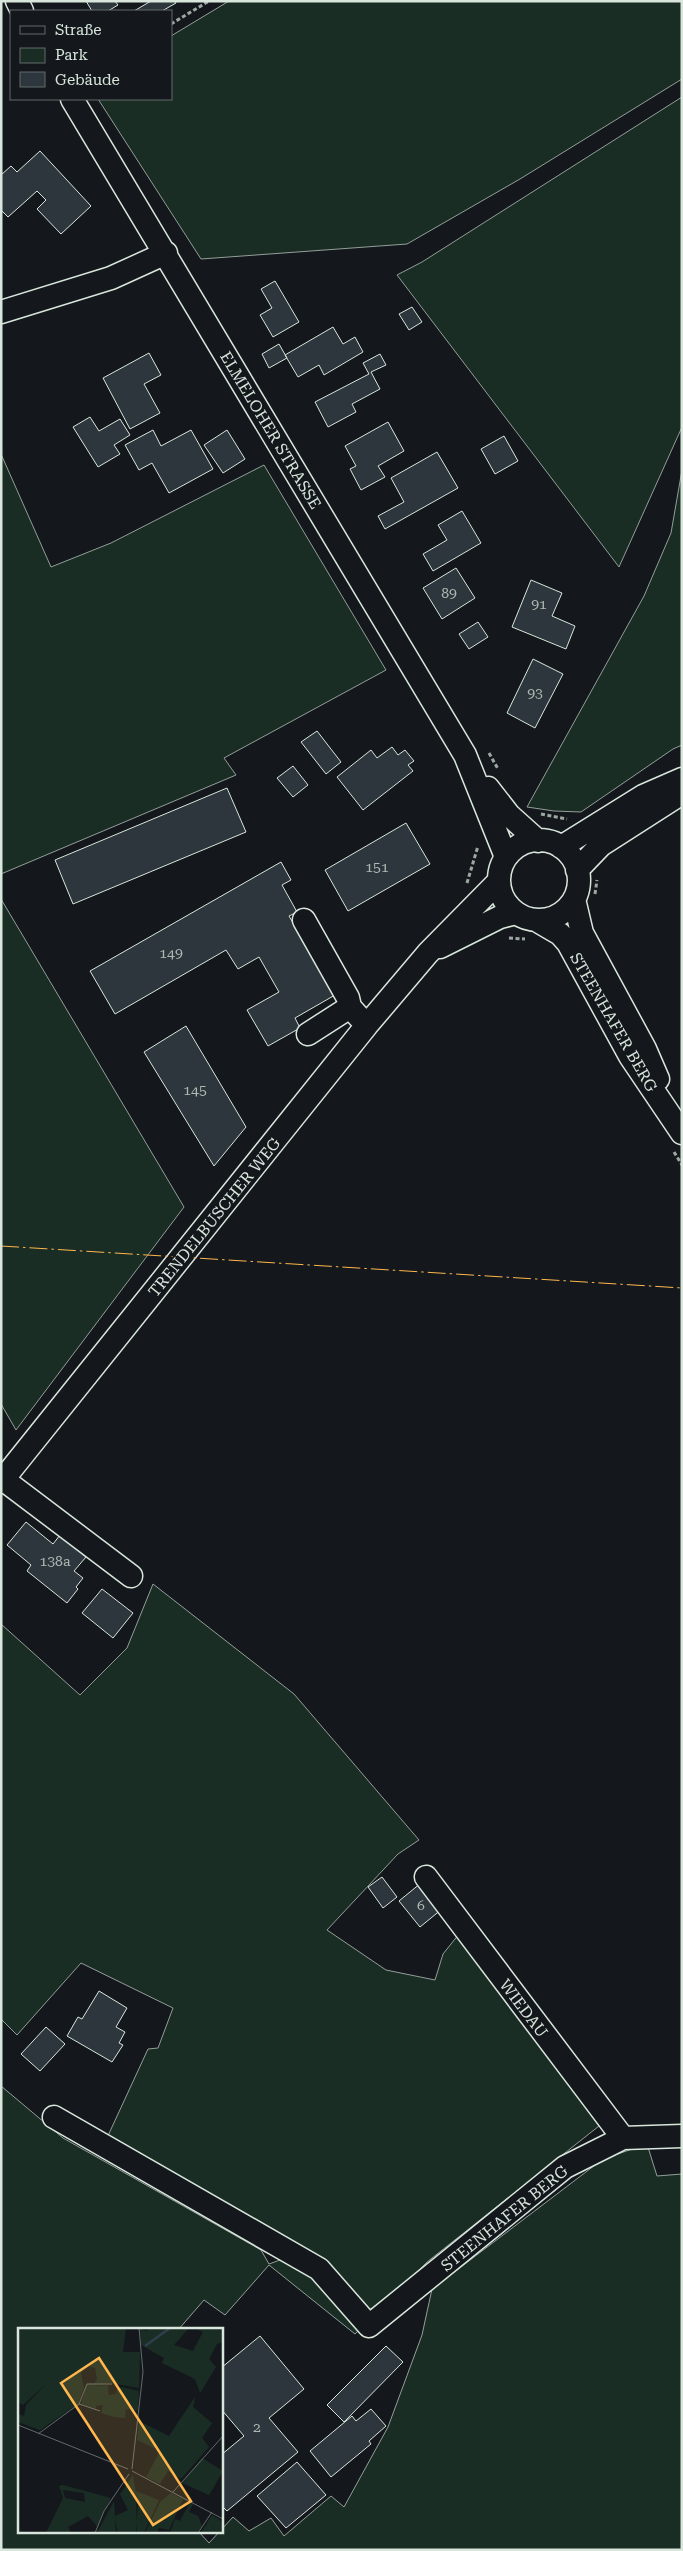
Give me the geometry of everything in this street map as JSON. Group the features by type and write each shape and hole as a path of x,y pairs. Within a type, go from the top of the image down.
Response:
{"street":[{"name":"ELMELOHER STRASSE","path":"73,100 166,253 468,761 509,815 538,841"},
{"path":"1,312 111,278 166,253"},
{"name":"ELMELOHER STRASSE","path":"468,761 506,857"},
{"path":"560,847 643,796 682,779"},
{"path":"577,870 601,846 682,793"},
{"path":"538,841 560,847 571,857 577,870 579,885 574,899 564,912 552,918 526,917 505,901 499,881 500,869 506,857 525,843 538,841"},
{"name":"TRENDELBUSCHER WEG","path":"2,1481 367,1025 428,953 499,881"},
{"name":"STEENHAFER BERG","path":"574,899 582,932 645,1049 682,1133"},
{"name":"TRENDELBUSCHER WEG","path":"428,953 500,917 526,917"},
{"name":"STEENHAFER BERG","path":"526,917 560,934 568,943 630,1056 682,1133"},
{"path":"304,920 348,998 350,1007 367,1025"},
{"path":"308,1034 350,1007"},
{"path":"2,1481 131,1576"},
{"name":"WIEDAU","path":"426,1877 623,2138"},
{"name":"STEENHAFER BERG","path":"54,2117 319,2269 369,2326 566,2168 623,2138 682,2136"}],"path":[{"path":"172,23 209,1"}],"green space":[{"path":"229,1 682,1 682,79 520,179 407,244 201,259 99,100 172,100 172,35"},
{"path":"682,97 682,427 619,567 397,275 422,262"},
{"path":"1,454 51,567 111,543 264,465 386,670 224,758 236,775 1,874"},
{"path":"682,470 682,745 673,749 581,812 527,807 644,596 671,533"},
{"path":"1,899 184,1207 16,1430 1,1404"},
{"path":"153,1584 294,1694 419,1840 398,1854 327,1930 386,1970 435,1980 443,1954 459,1934 599,2126 427,2262 355,2334 269,2265 225,2315 204,2300 180,2328 18,2328 18,2534 201,2534 209,2543 217,2534 222,2534 222,2529 233,2517 249,2531 271,2518 284,2536 331,2496 344,2507 388,2427 422,2335 432,2289 603,2159 647,2144 657,2176 682,2174 682,2550 1,2550 1,2086 63,2138 261,2250 269,2264 305,2251 106,2140 148,2049 158,2048 173,2008 81,1963 17,2035 1,2019 1,1624 80,1695 127,1648"}],"building":[{"path":"86,1 115,1 118,5 110,10 91,10"},
{"path":"151,1 175,1 176,3 164,10 136,10"},
{"path":"40,151 91,206 61,234 37,209 46,200 37,191 8,217 1,210 1,175 11,166 17,172"},
{"path":"275,281 299,322 273,337 260,315 272,308 261,289"},
{"path":"412,307 422,322 409,330 399,314"},
{"path":"333,327 343,344 355,337 363,352 324,375 319,365 298,377 285,355"},
{"path":"279,344 287,358 269,368 262,354"},
{"path":"149,353 161,375 144,384 160,413 130,429 103,378"},
{"path":"380,354 386,365 371,372 380,389 352,404 356,412 328,427 315,402 369,374 363,363"},
{"path":"90,417 99,431 120,419 130,435 114,445 120,454 98,467 73,427"},
{"path":"388,422 404,451 378,466 385,477 361,490 350,469 356,466 345,446"},
{"path":"153,430 161,446 191,430 213,469 169,493 152,463 139,470 125,445"},
{"path":"227,430 245,459 223,473 204,445"},
{"path":"504,436 518,461 495,474 481,449"},
{"path":"437,452 458,488 385,529 378,516 404,502 391,478"},
{"path":"462,511 481,543 433,571 423,554 447,540 438,525"},
{"path":"456,568 475,598 442,619 423,588"},
{"path":"531,580 562,593 552,616 575,626 566,649 512,627"},
{"path":"478,622 488,637 469,649 459,634"},
{"path":"533,659 563,674 535,728 507,713"},
{"path":"317,731 341,762 326,774 301,742"},
{"path":"392,747 398,755 405,750 414,761 408,765 413,771 363,810 337,777 371,750 377,758"},
{"path":"293,766 308,785 293,797 277,778"},
{"path":"227,788 246,832 73,904 55,860"},
{"path":"406,823 430,864 348,911 325,870"},
{"path":"281,862 291,880 282,885 297,912 289,916 335,995 295,1018 300,1028 268,1046 247,1010 279,992 259,957 238,969 226,950 115,1014 90,971"},
{"path":"186,1026 246,1127 214,1166 144,1052"},
{"path":"26,1522 53,1544 60,1535 86,1557 74,1571 83,1578 76,1587 78,1589 67,1603 27,1571 31,1565 7,1545"},
{"path":"102,1589 133,1613 113,1638 82,1613"},
{"path":"382,1877 397,1897 383,1908 368,1887"},
{"path":"421,1883 442,1909 420,1927 399,1901"},
{"path":"99,1991 127,2008 116,2027 125,2032 119,2043 123,2045 112,2062 67,2036 78,2017 82,2019"},
{"path":"46,2027 65,2044 40,2071 21,2054"},
{"path":"260,2336 304,2389 269,2418 298,2452 227,2511 222,2506 222,2454 244,2436 222,2410 222,2367"},
{"path":"386,2346 403,2362 344,2422 327,2405"},
{"path":"371,2409 386,2426 369,2441 371,2444 331,2477 310,2451 352,2416 356,2421"},
{"path":"297,2462 326,2495 286,2528 257,2496"}],"power":[{"path":"1,1246 682,1288"}]}
